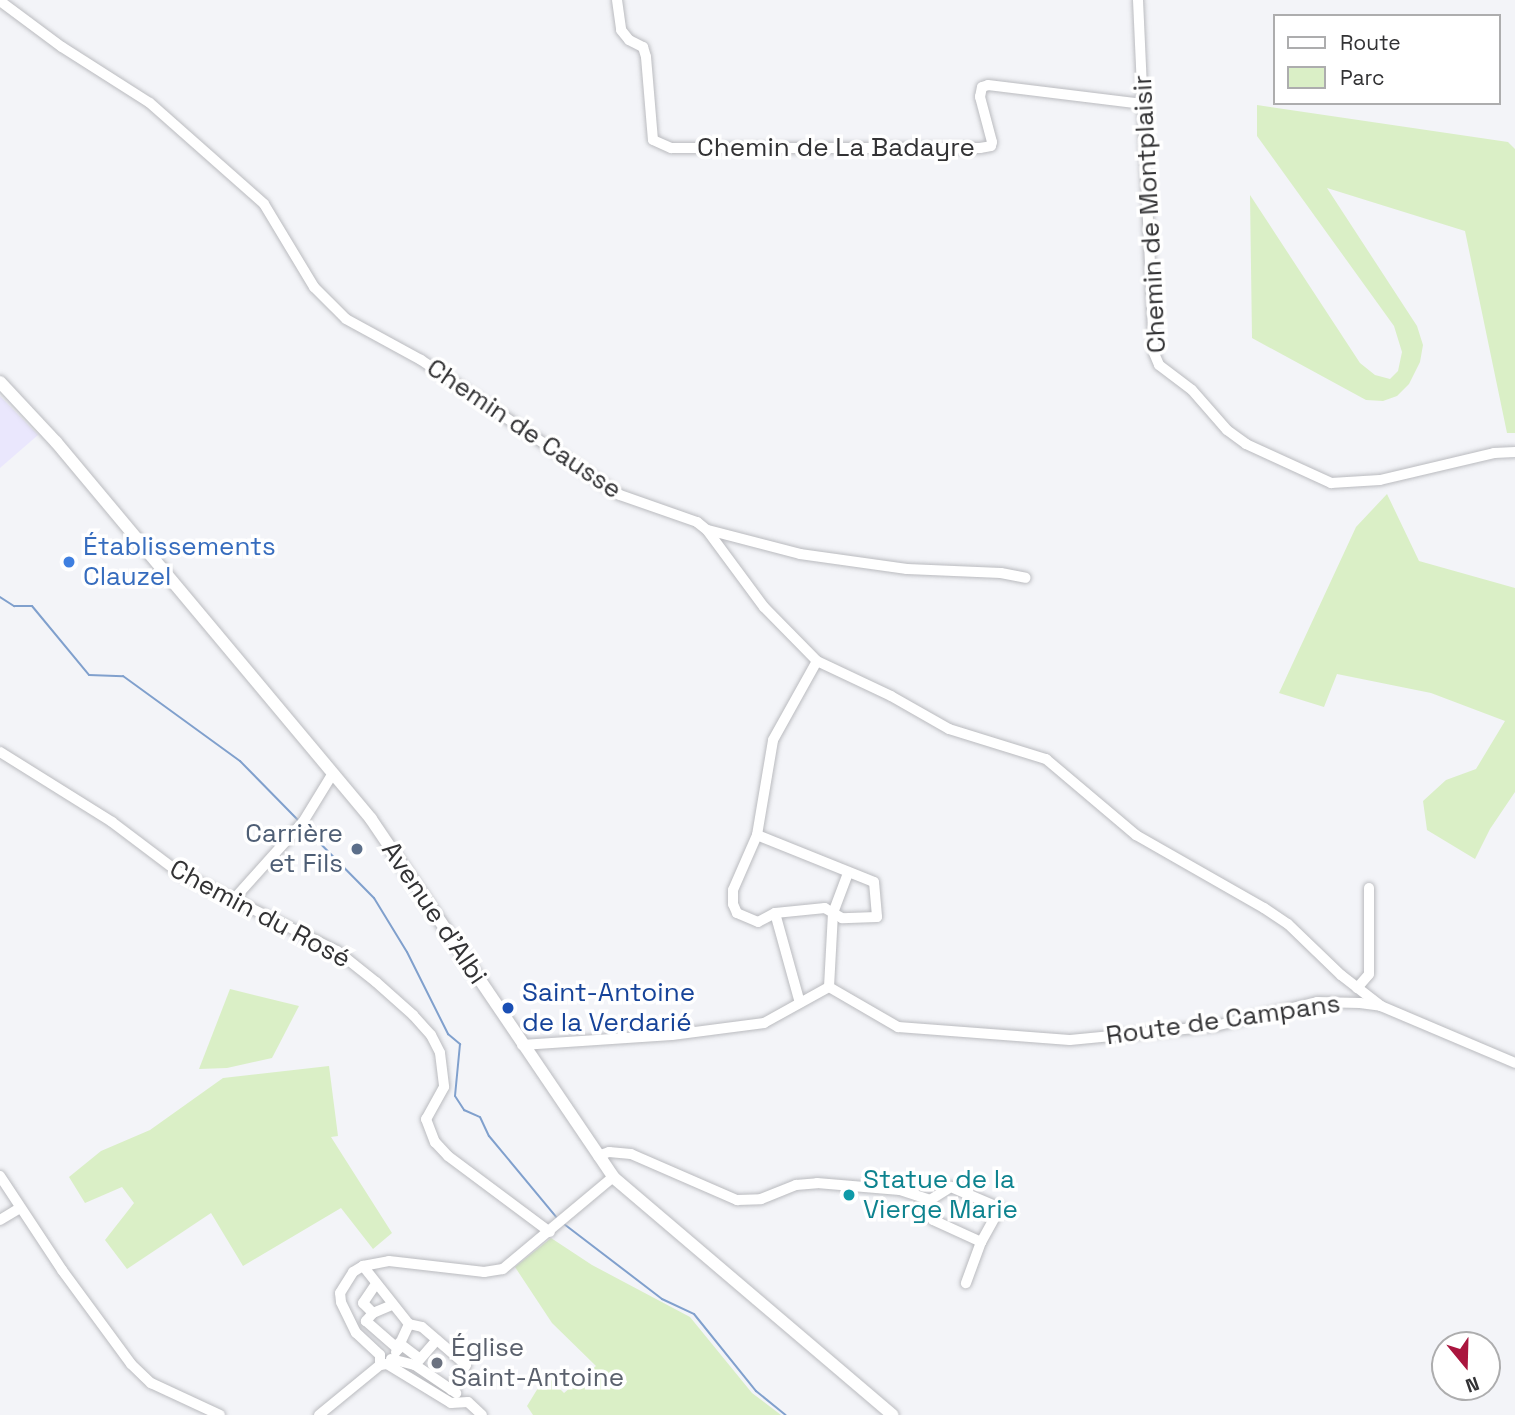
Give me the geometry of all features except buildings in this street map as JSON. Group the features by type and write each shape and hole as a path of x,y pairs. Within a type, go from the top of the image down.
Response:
{"main road":[{"name":"Avenue d'Albi","path":"0,382 56,442 333,773 403,864 613,1177 893,1415"}],"street":[{"name":"Chemin de La Badayre","path":"617,0 621,30 629,40 643,47 646,57 653,140 671,148 991,146 979,97 982,87 989,85 1143,104"},
{"name":"Chemin de Montplaisir","path":"1138,0 1156,360 1192,390 1227,430 1290,466 1324,480 1344,484 1380,480 1494,453 1514,455"},
{"name":"Chemin de Causse","path":"0,1 62,47 150,103 264,204 314,287 346,319 421,360 620,495 697,522 707,530 764,607 817,661 891,696 949,729 1046,759 1065,771 1112,818 1136,835 1264,908 1287,924 1357,988 1381,1006"},
{"path":"707,530 800,554 907,569 1001,573 1026,578"},
{"path":"757,835 795,848 874,882 877,917 842,918 825,908 775,913 765,920 751,921 737,913 733,904 733,890 757,835 773,740 817,661"},
{"name":"Chemin du Rosé","path":"0,752 111,822 178,872 337,951 413,1015 437,1045 444,1068 444,1087 426,1119 435,1142 448,1156 550,1232"},
{"path":"233,900 302,824 333,773"},
{"path":"522,1045 672,1035 764,1023 829,988 833,913 848,873"},
{"path":"1357,988 1369,974 1369,888"},
{"path":"775,913 800,1003"},
{"name":"Route de Campans","path":"829,988 898,1027 1070,1040 1215,1026 1317,1002 1381,1006 1515,1063"},
{"path":"598,1156 609,1152 631,1153 737,1200 761,1199 807,1183 900,1190 930,1200"},
{"path":"0,1176 131,1364 151,1383 220,1415"},
{"path":"468,1402 451,1403 386,1362 356,1334 341,1303 345,1283 352,1272 363,1266 397,1261 494,1272 508,1266 613,1177"},
{"path":"930,1200 950,1187 1000,1208 981,1242 966,1283"},
{"path":"930,1200 929,1214 933,1220 981,1242"},
{"path":"0,1220 20,1208"},
{"path":"363,1266 409,1324 422,1327 466,1365 451,1390"},
{"path":"373,1312 363,1303 376,1284"},
{"path":"392,1305 373,1312 366,1321 482,1415"},
{"path":"319,1415 386,1362 399,1346 409,1324"},
{"path":"386,1362 418,1362 437,1340"}],"shaded area":[{"path":"0,396 38,435 0,468"}],"green space":[{"path":"1257,105 1508,142 1515,149 1515,433 1507,433 1465,231 1327,188 1417,326 1423,345 1420,362 1409,384 1397,396 1383,401 1366,400 1252,338 1250,195 1360,363 1375,375 1390,379 1398,371 1402,352 1394,326 1257,136"},
{"path":"1387,494 1419,561 1515,588 1515,792 1490,829 1475,859 1427,830 1423,801 1446,780 1476,769 1505,721 1431,693 1337,674 1324,707 1279,693 1356,527"},
{"path":"230,989 299,1006 272,1058 227,1068 199,1069"},
{"path":"329,1066 338,1136 331,1137 392,1233 373,1249 341,1208 243,1266 211,1213 127,1269 105,1240 134,1203 122,1187 85,1203 69,1177 101,1151 150,1130 223,1078"},
{"path":"551,1238 592,1265 690,1317 752,1393 781,1415 533,1415 527,1406 546,1375 564,1393 596,1366 552,1323 515,1267"}],"waterway":[{"path":"0,597 14,606 32,606 89,675 123,676 240,761 298,820"},
{"path":"304,827 374,898 407,952 448,1034 460,1044 455,1096 464,1110 480,1117 489,1136 557,1218"},
{"path":"564,1224 662,1299 694,1314 756,1391 786,1415"}],"place":[{"name":"Établissements Clauzel","path":"69,562"},
{"name":"Carrière et Fils","path":"357,849"},
{"name":"Saint-Antoine de la Verdarié","path":"508,1008"},
{"name":"Statue de la Vierge Marie","path":"849,1195"},
{"name":"Église Saint-Antoine","path":"437,1363"}]}
